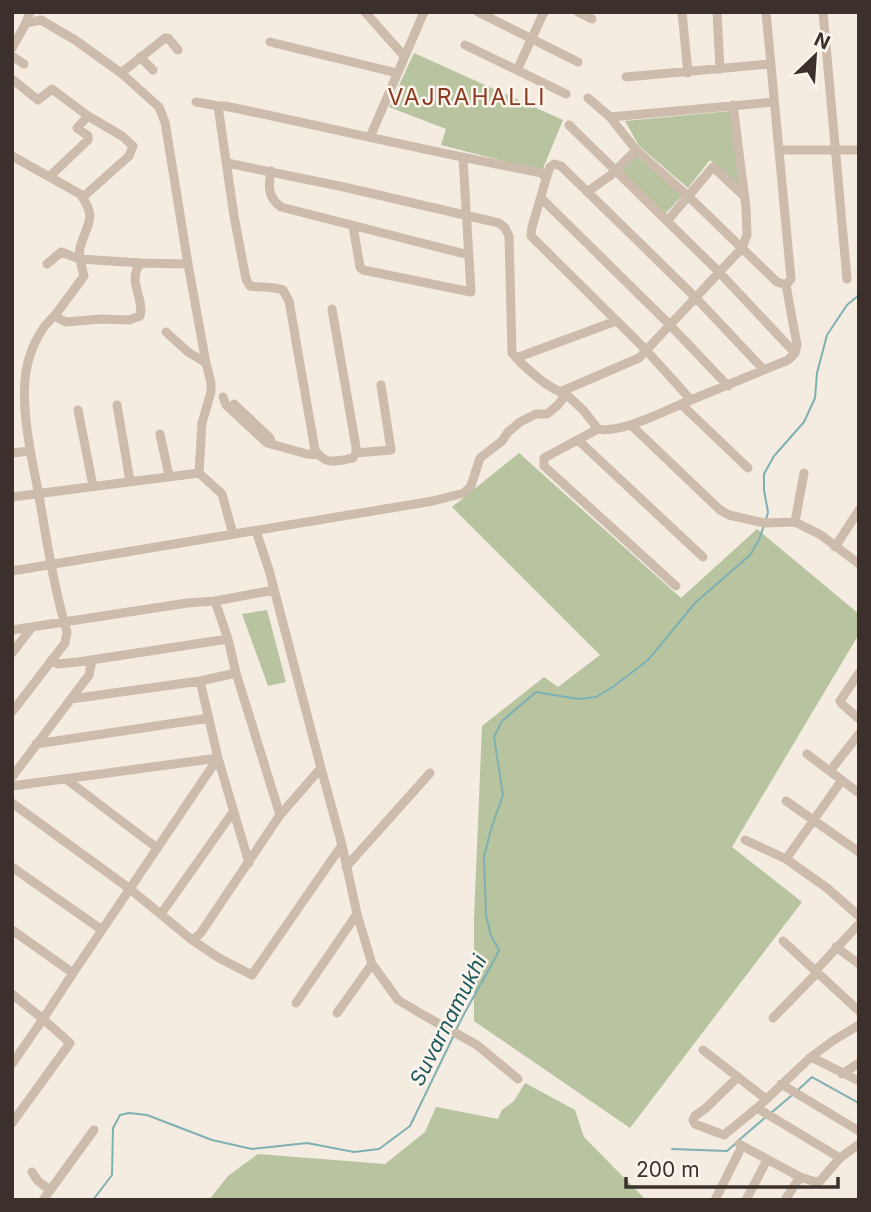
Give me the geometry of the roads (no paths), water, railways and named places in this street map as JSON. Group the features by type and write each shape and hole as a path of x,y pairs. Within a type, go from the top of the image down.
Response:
{"street":[{"path":"12,48 30,12"},
{"path":"365,12 404,56"},
{"path":"370,137 424,12"},
{"path":"478,12 578,62"},
{"path":"517,70 544,12"},
{"path":"578,12 592,19"},
{"path":"682,12 688,73"},
{"path":"716,12 720,69"},
{"path":"766,12 791,279 786,285"},
{"path":"823,12 847,278"},
{"path":"26,23 38,20 44,22 75,40 121,73 159,107 166,122 188,264 211,383 202,423 199,473"},
{"path":"121,73 165,38 178,50"},
{"path":"270,42 397,73"},
{"path":"465,46 565,94"},
{"path":"12,56 24,64"},
{"path":"140,57 153,70"},
{"path":"626,77 771,64"},
{"path":"12,79 38,100 52,89 133,146 129,156 83,197"},
{"path":"588,97 610,117 636,150 777,282 786,285"},
{"path":"196,102 542,173 546,179"},
{"path":"610,117 774,102"},
{"path":"12,571 433,501 464,493 471,486 480,458 502,441 508,432 536,414 547,414 558,405 563,393 639,358 742,248 747,235 745,197 733,105"},
{"path":"218,106 246,279 250,286 283,290 289,301 315,450 324,460 331,462 353,457 356,453 391,450 381,385"},
{"path":"50,177 88,139 88,136 77,128 88,116"},
{"path":"569,125 719,272 795,353"},
{"path":"587,192 616,170 636,150"},
{"path":"779,150 859,150"},
{"path":"12,156 80,194 88,204 91,214 79,250 84,276 39,332 25,377 24,398 30,451 51,565 67,632 65,643 12,712"},
{"path":"353,226 360,267 367,271 471,292 463,158"},
{"path":"227,163 499,223 509,236 512,353 537,377 563,393 584,411 597,429 605,431 628,427 788,360 795,353 797,345 786,285"},
{"path":"691,400 531,236 546,179 550,167 554,164 561,166 695,297 764,370"},
{"path":"667,221 713,167 745,197"},
{"path":"271,171 270,197 281,207 469,255"},
{"path":"541,198 669,324 727,386"},
{"path":"47,264 61,252 80,259 188,264"},
{"path":"56,314 58,318 66,321 129,320 140,316 142,308 134,281 137,267 141,263"},
{"path":"332,309 356,453"},
{"path":"516,358 616,321"},
{"path":"166,332 188,352 206,363"},
{"path":"211,392 223,397 226,405 261,440 318,455"},
{"path":"681,404 748,468"},
{"path":"117,405 130,481"},
{"path":"78,410 93,486"},
{"path":"631,425 720,510 738,518 765,523 794,522 821,535 859,564"},
{"path":"597,429 544,458 544,466 676,586"},
{"path":"160,434 169,476"},
{"path":"578,440 703,556"},
{"path":"12,453 30,451"},
{"path":"12,497 199,473 222,494 233,534"},
{"path":"794,522 804,473"},
{"path":"835,547 859,510"},
{"path":"256,531 274,590 372,964 398,1000 477,1045 518,1079"},
{"path":"12,630 274,590"},
{"path":"215,601 280,815"},
{"path":"12,653 32,627"},
{"path":"51,660 58,664 92,660 228,639"},
{"path":"12,776 89,675 92,660"},
{"path":"71,699 200,681 236,673"},
{"path":"859,673 840,701 859,719"},
{"path":"200,681 218,758 249,863"},
{"path":"36,744 209,718"},
{"path":"830,771 859,734"},
{"path":"807,754 859,793"},
{"path":"12,786 218,758"},
{"path":"12,1064 218,758"},
{"path":"192,940 200,934 280,815 321,768"},
{"path":"346,867 430,774"},
{"path":"66,779 158,848"},
{"path":"786,859 842,780"},
{"path":"786,801 859,852"},
{"path":"12,803 130,889 192,940 252,975 342,845"},
{"path":"161,914 233,812"},
{"path":"745,840 786,859 827,888 859,916"},
{"path":"12,867 102,930"},
{"path":"296,1003 357,914"},
{"path":"772,1018 817,973 817,969 859,924"},
{"path":"12,930 73,974"},
{"path":"783,941 859,1011"},
{"path":"836,947 859,964"},
{"path":"337,1013 372,964"},
{"path":"12,994 70,1043 12,1123"},
{"path":"738,1077 695,1116 695,1124 723,1136 757,1108 811,1056 859,1025"},
{"path":"702,1050 766,1099"},
{"path":"811,1056 859,1081"},
{"path":"842,1074 859,1063"},
{"path":"781,1084 859,1131"},
{"path":"757,1108 840,1158"},
{"path":"43,1200 94,1130"},
{"path":"715,1200 739,1148 800,1177 818,1182 840,1158 859,1144"},
{"path":"746,1200 767,1160"},
{"path":"32,1172 38,1181 50,1190"},
{"path":"785,1200 800,1177"}],"waterway":[{"name":"Suvarnamukhi","path":"766,520 768,512 764,474 774,456 804,422 815,398 817,373 827,335 847,305 859,295"},
{"name":"Suvarnamukhi","path":"456,1030 499,950 491,936 486,915 484,856 503,795 494,737 502,721 536,692 578,699 596,697 613,687 648,660 695,603 750,555 764,525"},
{"name":"Suvarnamukhi","path":"93,1200 112,1175 113,1128 120,1115 129,1113 147,1115 212,1140 252,1149 307,1143 354,1152 379,1149 410,1126 454,1035"},
{"path":"798,1090 812,1077 859,1103"},
{"path":"771,1113 791,1096"},
{"path":"739,1140 767,1116"},
{"path":"672,1149 727,1151 735,1144"}],"district":[{"name":"VAJRAHALLI","path":"467,97"}]}
